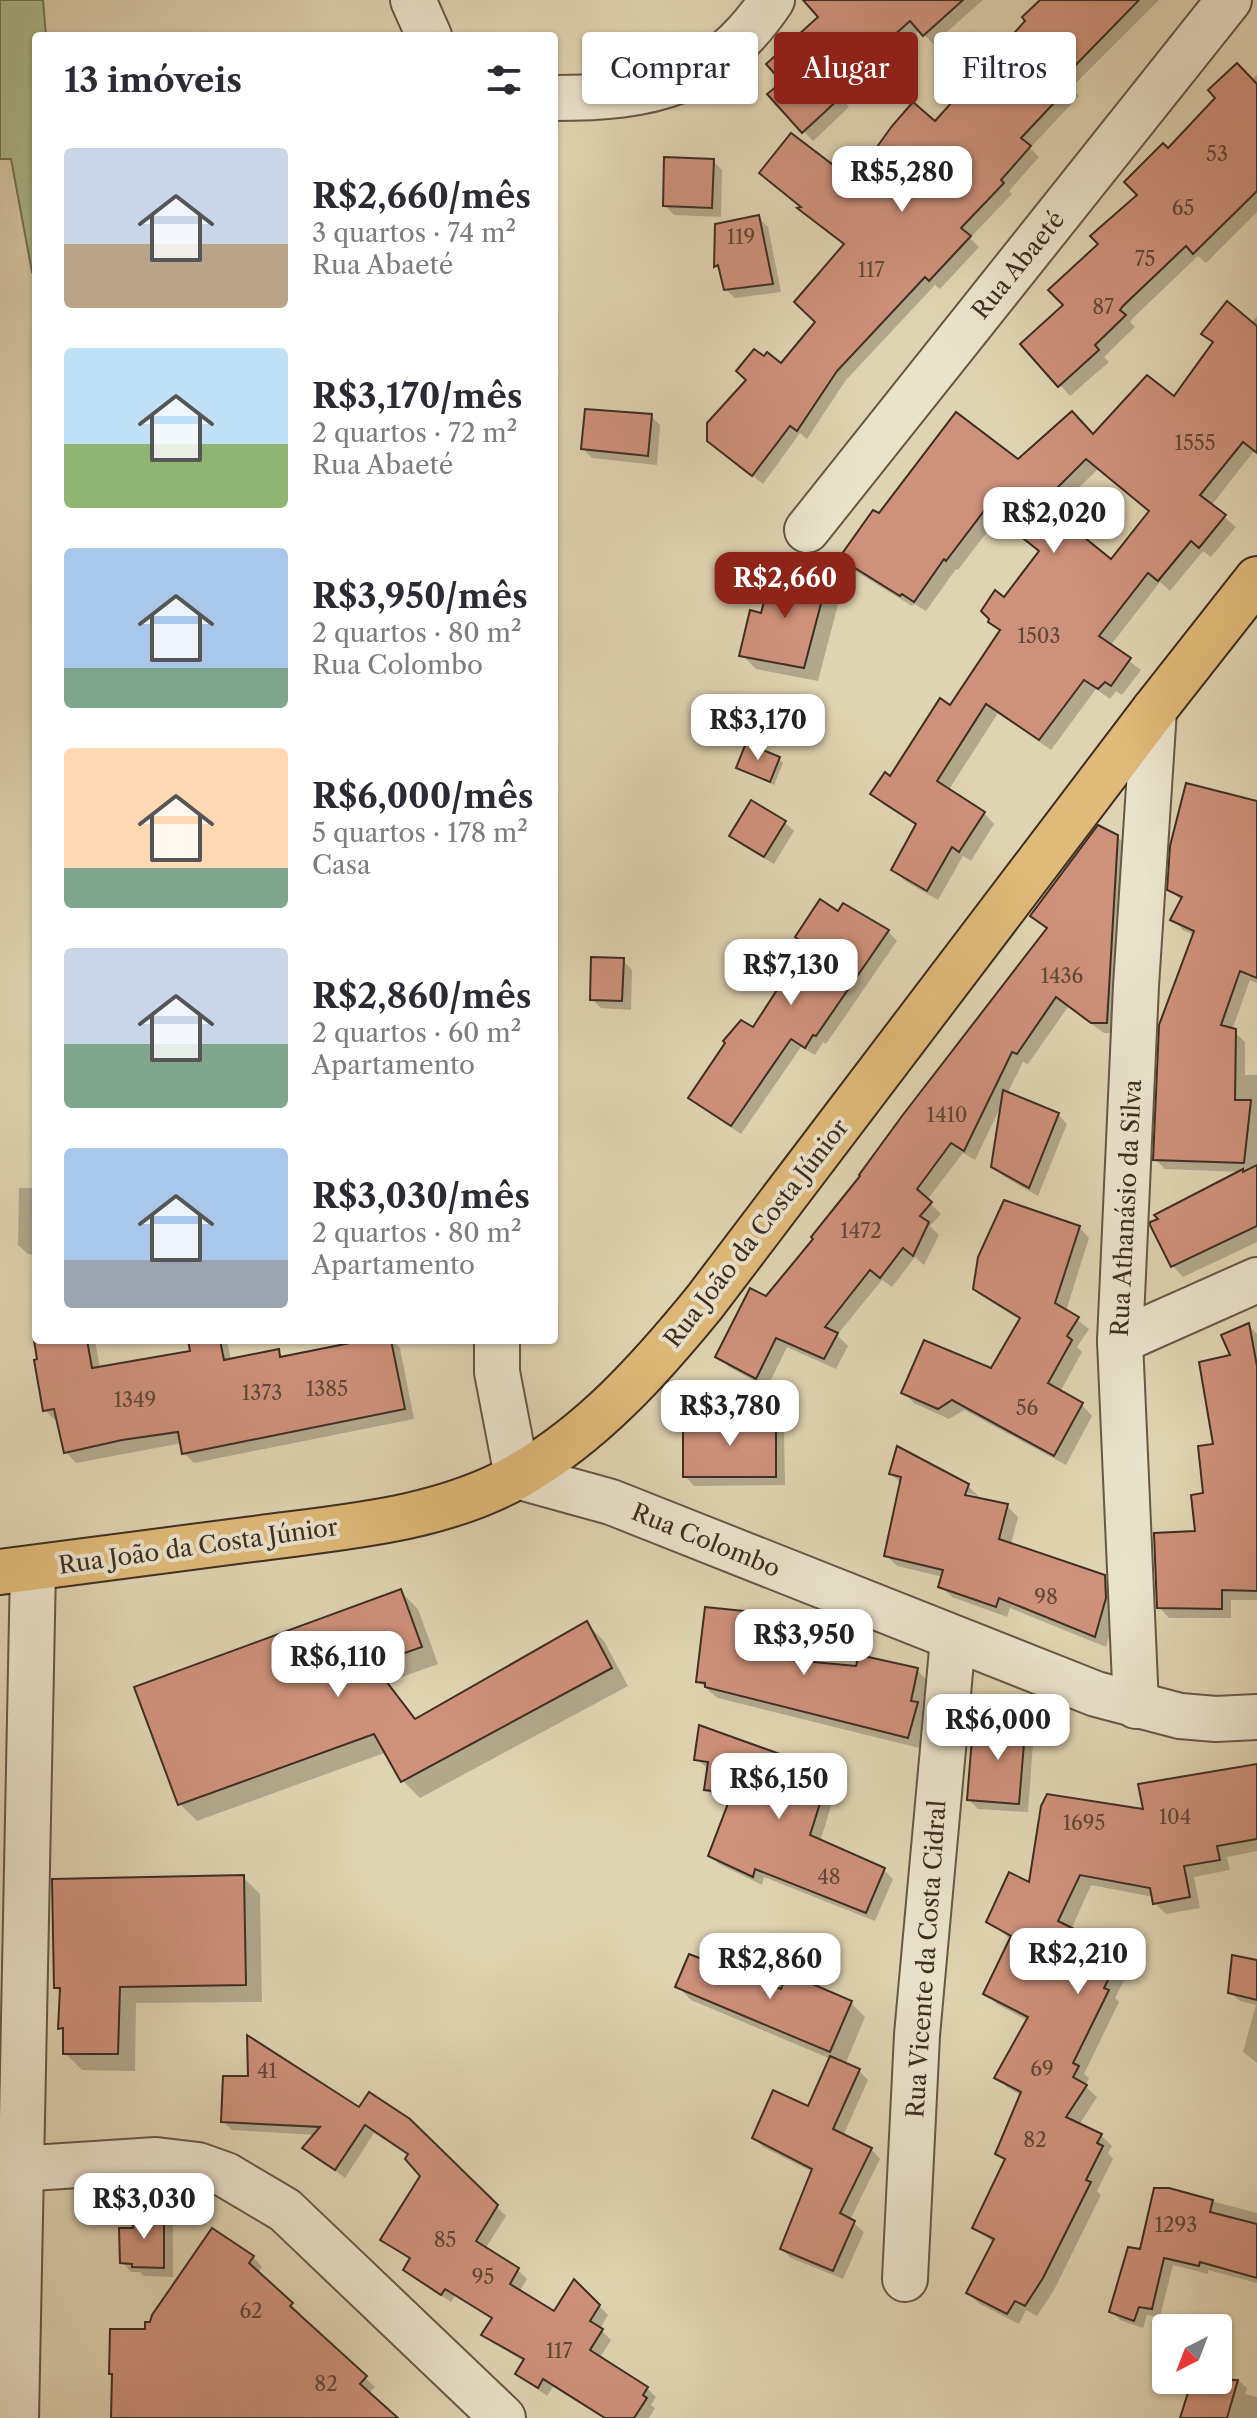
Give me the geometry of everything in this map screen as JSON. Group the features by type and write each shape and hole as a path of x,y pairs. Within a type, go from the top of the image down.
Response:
{"main road":[{"name":"Rua João da Costa Júnior","path":"17,1570 367,1524 432,1510 517,1476 580,1434 627,1391 674,1340 1257,579"}],"street":[{"path":"413,0 427,32"},
{"path":"558,98 642,91 688,79 725,56 758,21 772,0"},
{"name":"Rua Abaeté","path":"807,530 1229,0"},
{"name":"Rua Athanásio da Silva","path":"1136,1706 1120,1341 1136,986 1154,710"},
{"path":"1120,1341 1257,1280"},
{"path":"497,1344 497,1372 517,1476"},
{"name":"Rua Colombo","path":"517,1476 611,1502 1096,1694 1136,1706 1204,1718 1257,1717"},
{"path":"16,2418 10,2169 17,1570"},
{"name":"Rua Vicente da Costa Cidral","path":"905,2279 917,2035 953,1639"},
{"path":"10,2169 156,2160 198,2165 255,2189 285,2210 503,2418"}],"green space":[{"path":"0,0 43,0 46,32 32,32 32,272 11,159 0,159"}],"building":[{"path":"803,0 963,0 923,36 910,21 898,32 801,32 818,17"},
{"path":"1040,0 1139,0 1076,65 1076,32 1015,32 1025,21 1022,17"},
{"path":"774,57 774,73 766,64"},
{"path":"1237,63 1257,84 1257,191 1193,254 1186,246 1123,306 1120,310 1126,315 1095,345 1099,350 1058,387 1020,344 1063,305 1048,290 1098,244 1090,236 1137,195 1124,182 1163,143 1168,148 1215,98 1208,90"},
{"path":"774,88 774,102 767,94"},
{"path":"776,104 833,104 802,133"},
{"path":"911,104 935,121 950,104 1053,104 1021,138 1031,146 1001,180 1004,183 961,228 971,236 929,281 925,277 837,371 797,431 790,426 752,476 707,441 707,423 746,380 736,371 754,349 764,356 767,352 781,363 815,322 794,302 844,244 797,208 801,207 759,173 791,133 853,180"},
{"path":"664,157 714,159 712,208 663,206"},
{"path":"759,215 773,284 724,290 718,265 714,267 715,224"},
{"path":"1227,301 1257,326 1257,453 1243,442 1200,495 1226,515 1199,548 1191,541 1158,581 1148,573 1099,636 1131,658 1111,686 1105,682 1098,689 1084,680 1039,740 986,704 937,781 985,812 959,852 952,847 927,891 891,870 916,824 870,794 885,772 890,776 940,698 950,705 1000,630 988,622 989,619 981,611 995,590 1004,597 1039,551 990,512 984,511 946,561 944,559 914,602 839,558 873,510 879,513 956,412 1018,459 1072,411 1093,434 1147,375 1174,396 1213,342 1201,334","holes":["1086,459 1149,511 1111,559 1042,503"]},
{"path":"585,409 652,414 648,456 581,449"},
{"path":"773,568 827,581 804,668 739,656 750,610 761,613"},
{"path":"746,743 780,757 770,782 736,768"},
{"path":"1186,783 1257,801 1257,978 1240,971 1221,1025 1236,1029 1235,1100 1251,1100 1244,1163 1153,1160 1159,1025 1194,931 1170,920 1182,897 1167,890 1170,846"},
{"path":"751,800 786,821 764,857 729,836"},
{"path":"1098,825 1118,835 1107,1023 1091,1023 1056,997 1017,1054 1012,1052 964,1151 951,1143 917,1189 932,1202 920,1216 929,1222 913,1256 903,1248 880,1278 870,1270 825,1327 838,1333 824,1359 776,1338 756,1379 715,1357 750,1288 766,1296 813,1239 811,1237 860,1176 902,1116 1047,928 1030,916"},
{"path":"820,899 838,911 843,903 889,930 816,1036 813,1035 805,1048 791,1039 731,1126 688,1098 725,1043 723,1041 741,1020 753,1027 806,945 795,937"},
{"path":"591,957 624,958 622,1001 590,1000"},
{"path":"1003,1090 1059,1113 1029,1188 991,1167"},
{"path":"1257,1165 1257,1226 1171,1267 1150,1225 1158,1219 1154,1215 1243,1169 1243,1172"},
{"path":"1004,1200 1080,1226 1055,1303 1079,1317 1067,1336 1072,1340 1048,1383 1083,1403 1054,1456 952,1400 938,1409 901,1393 924,1340 991,1368 1020,1318 973,1289 978,1257"},
{"path":"1249,1323 1257,1366 1257,1591 1222,1590 1222,1609 1157,1608 1154,1533 1195,1531 1191,1495 1203,1493 1198,1446 1213,1444 1199,1362 1230,1355 1221,1335"},
{"path":"35,1344 88,1344 92,1368 190,1351 189,1344 221,1344 224,1360 279,1349 280,1357 345,1344 392,1344 405,1409 182,1454 178,1432 64,1453 54,1409 43,1411 34,1360 37,1359"},
{"path":"683,1419 776,1419 776,1477 683,1477"},
{"path":"897,1446 969,1484 965,1495 1008,1504 999,1539 1105,1575 1106,1598 1095,1637 999,1598 996,1607 938,1587 943,1570 884,1556 901,1477 889,1474"},
{"path":"401,1589 422,1647 373,1664 415,1719 587,1621 612,1668 401,1782 374,1734 178,1805 134,1687"},
{"path":"705,1607 764,1613 759,1657 856,1666 859,1655 918,1668 911,1701 918,1702 908,1738 705,1687 705,1683 696,1682"},
{"path":"987,1717 1026,1719 1019,1804 967,1800 972,1738 985,1739"},
{"path":"699,1725 830,1772 810,1835 885,1868 866,1913 755,1869 753,1877 708,1856 732,1793 704,1790 708,1762 694,1760"},
{"path":"1257,1764 1257,1839 1217,1846 1220,1860 1184,1866 1190,1897 1153,1904 1150,1888 1080,1875 1058,1921 1122,1953 1104,1988 1109,1990 1073,2063 1079,2066 1073,2077 1087,2085 1066,2117 1102,2134 1097,2143 1103,2146 1086,2180 1091,2182 1043,2278 1025,2306 1015,2301 1007,2314 966,2293 994,2239 972,2228 1005,2159 995,2154 1021,2092 994,2078 1028,2017 983,1994 1011,1936 986,1922 1009,1872 1029,1882 1041,1806 1047,1794 1143,1809 1138,1784"},
{"path":"244,1875 246,1985 120,1987 118,2054 63,2054 63,2028 58,2029 60,1988 54,1988 52,1879"},
{"path":"689,1954 781,1989 787,1973 852,2001 830,2052 675,1987"},
{"path":"1232,1955 1257,1960 1257,2000 1228,1993"},
{"path":"247,2035 359,2107 369,2092 410,2119 498,2205 476,2241 519,2268 510,2284 554,2311 574,2279 600,2305 590,2321 603,2329 590,2350 648,2387 643,2395 647,2398 634,2418 605,2418 543,2379 538,2388 515,2374 524,2359 481,2335 492,2318 445,2289 441,2295 403,2270 410,2258 380,2240 420,2176 405,2159 408,2154 365,2125 335,2170 302,2148 320,2127 221,2122 223,2076 248,2076"},
{"path":"830,2056 860,2069 833,2129 872,2148 840,2213 855,2221 833,2271 780,2249 812,2169 752,2138 773,2090 808,2106"},
{"path":"1154,2188 1169,2188 1213,2200 1210,2212 1257,2224 1257,2278 1200,2262 1199,2266 1164,2258 1152,2309 1139,2307 1134,2321 1109,2312 1128,2247 1140,2249"},
{"path":"133,2213 164,2213 164,2268 132,2267 132,2264 120,2263 119,2228 133,2228"},
{"path":"212,2228 254,2256 249,2263 293,2303 290,2306 367,2376 360,2384 398,2418 111,2418 110,2329 145,2329 145,2322 150,2322"},
{"path":"1232,2380 1238,2380 1227,2418 1180,2418 1188,2394 1232,2394"}]}
